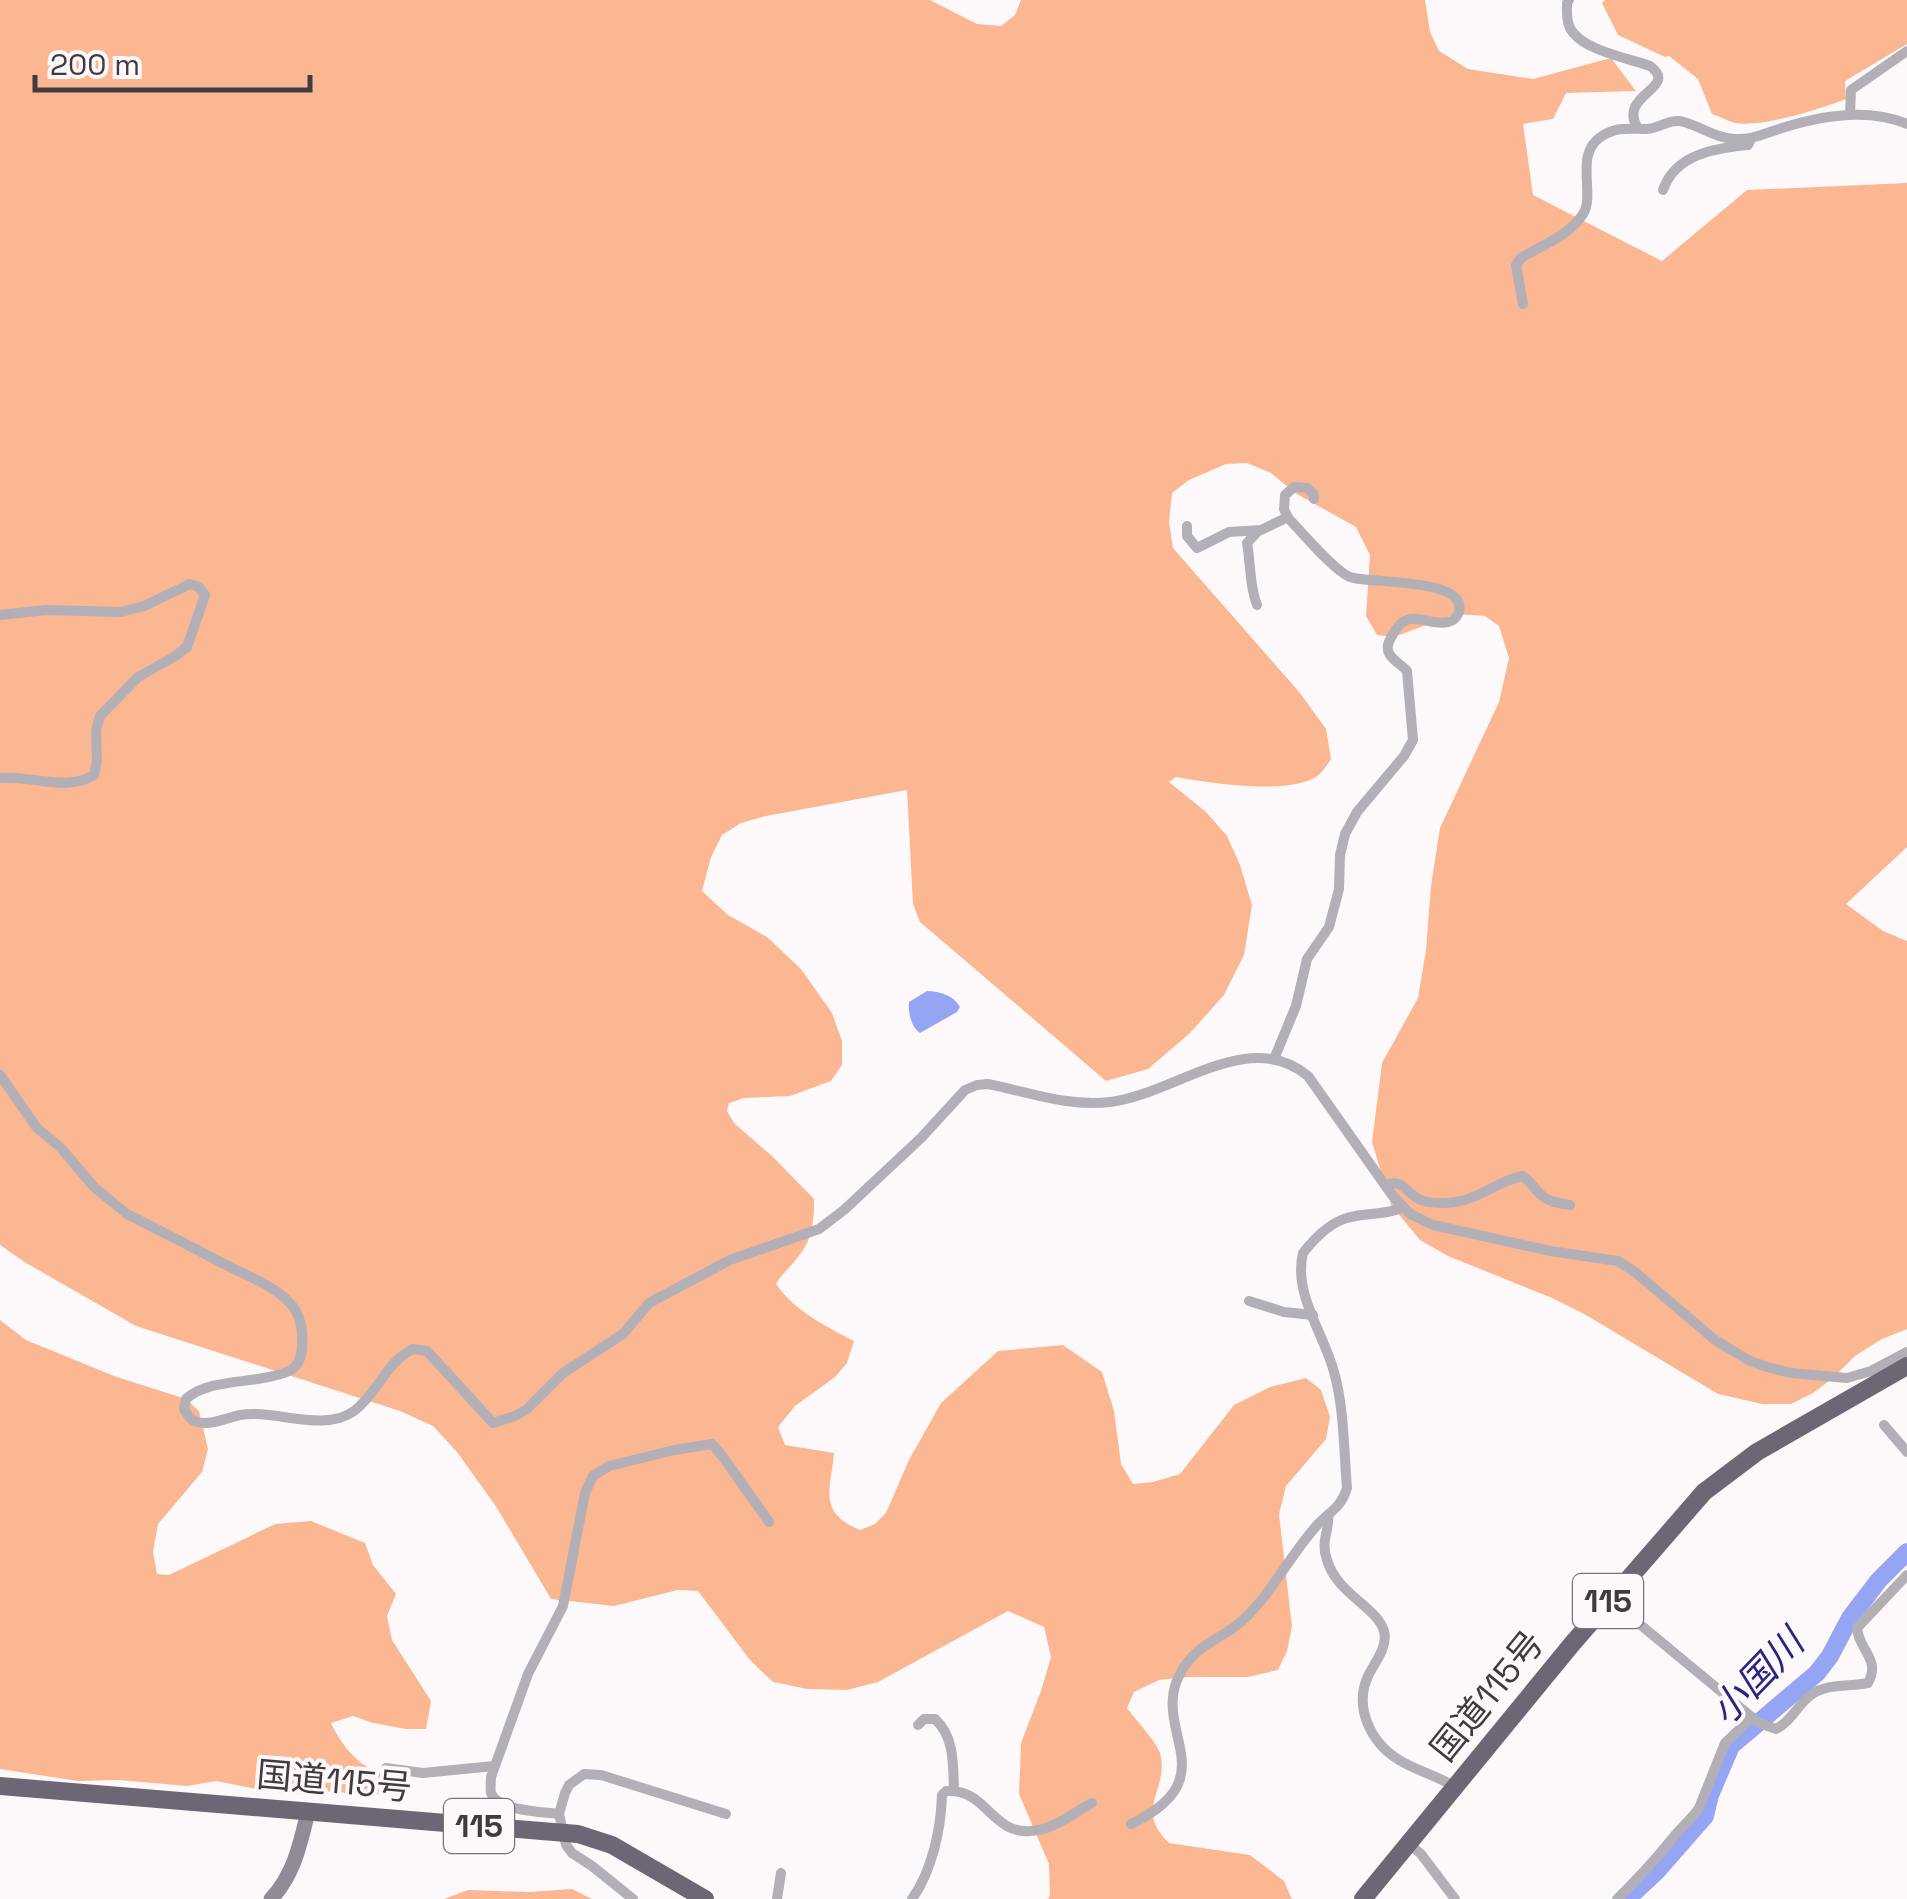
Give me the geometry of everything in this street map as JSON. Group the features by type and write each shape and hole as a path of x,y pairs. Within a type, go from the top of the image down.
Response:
{"highway":[{"name":"国道115号","path":"1363,1899 1572,1644 1704,1492 1757,1452 1907,1366"},
{"name":"国道115号","path":"0,1786 308,1812 562,1823 612,1844 705,1899"}],"main road":[{"path":"271,1899 286,1883 308,1812"}],"street":[{"path":"1569,0 1569,26 1582,41 1650,66 1658,74 1657,86 1639,99 1634,108 1637,127"},
{"path":"1850,115 1851,90 1907,51"},
{"path":"1523,304 1516,265 1581,217 1587,200 1585,172 1592,148 1602,136 1668,121 1682,122 1720,137 1752,138 1808,121 1850,115 1907,124"},
{"path":"1663,190 1672,174 1694,156 1728,146 1748,145 1752,138"},
{"path":"1274,1059 1296,1006 1307,959 1329,927 1340,889 1340,847 1345,834 1357,812 1413,740 1407,671 1390,654 1388,644 1396,628 1409,619 1448,622 1456,618 1459,610 1454,597 1441,589 1354,579 1344,574 1288,517 1284,504 1289,490 1298,486 1308,488 1314,500"},
{"path":"1257,606 1250,582 1252,564 1247,543 1258,531 1288,517"},
{"path":"1187,526 1187,536 1198,548 1234,531 1258,531"},
{"path":"0,615 46,610 121,612 144,606 190,584 199,587 205,596 187,647 138,677 100,716 94,775 70,782 0,778"},
{"path":"0,1075 36,1128 112,1203 262,1283 294,1308 302,1328 302,1354 296,1366 250,1381 200,1389 186,1399 184,1409 191,1419 207,1422 258,1414 322,1420 344,1416 355,1410 401,1355 413,1349 423,1349 432,1356 493,1423 515,1416 564,1373 623,1334 649,1303 730,1260 819,1229 844,1210 972,1086 988,1084 1064,1102 1112,1102 1248,1058 1274,1059 1296,1067 1313,1081 1386,1185 1416,1218 1442,1228 1550,1251 1618,1260 1715,1340 1767,1367 1847,1378 1871,1371 1907,1352"},
{"path":"1386,1185 1398,1183 1424,1201 1451,1202 1522,1176 1547,1200 1570,1206"},
{"path":"1131,1824 1158,1809 1180,1780 1182,1747 1172,1708 1180,1672 1201,1647 1252,1612 1307,1537 1342,1503 1347,1488 1334,1372 1302,1286 1303,1253 1324,1231 1346,1218 1390,1213 1403,1207"},
{"path":"1249,1301 1284,1312 1313,1315"},
{"path":"1884,1425 1907,1452"},
{"path":"562,1823 510,1807 496,1800 490,1788 494,1766 528,1674 563,1606 585,1493 593,1476 620,1462 712,1444 768,1522"},
{"path":"1328,1514 1324,1544 1330,1571 1384,1631 1383,1649 1364,1688 1363,1711 1368,1724 1382,1747 1399,1760 1455,1786"},
{"path":"1625,1612 1752,1717 1780,1728 1816,1692 1868,1683 1873,1664 1858,1640 1856,1628 1907,1576"},
{"path":"1617,1899 1657,1860 1694,1815 1725,1742 1752,1717"},
{"path":"918,1726 928,1718 945,1728 954,1791"},
{"path":"386,1768 423,1774 494,1766"},
{"path":"633,1899 566,1845 562,1823 569,1785 584,1774 593,1773 726,1814"},
{"path":"912,1899 930,1862 942,1795 948,1790 970,1794 1002,1825 1029,1831 1051,1826 1092,1802"},
{"path":"1409,1844 1455,1899"},
{"path":"776,1899 782,1872"}],"shaded area":[{"path":"0,0 930,0 977,24 1001,26 1015,15 1021,0 1425,0 1430,32 1439,51 1468,69 1533,79 1611,58 1636,91 1566,93 1553,119 1523,124 1533,195 1662,261 1747,190 1907,183 1907,847 1846,904 1883,931 1907,941 1907,1329 1855,1356 1813,1393 1791,1404 1762,1404 1718,1394 1586,1315 1448,1256 1420,1240 1391,1205 1372,1142 1382,1063 1418,998 1440,828 1499,702 1509,658 1499,626 1485,616 1456,614 1394,637 1377,635 1366,616 1370,555 1356,527 1295,493 1271,473 1247,463 1226,464 1189,480 1172,493 1169,522 1173,548 1300,693 1326,729 1331,759 1316,777 1286,785 1247,786 1176,777 1169,782 1206,812 1227,836 1252,905 1244,955 1224,995 1190,1033 1148,1069 1106,1081 920,922 913,904 907,790 741,823 722,835 702,891 728,915 767,937 801,969 832,1013 842,1041 842,1065 831,1081 790,1096 744,1098 729,1103 727,1111 734,1123 814,1199 810,1237 776,1284 801,1310 854,1341 847,1363 835,1377 795,1406 778,1427 785,1445 834,1453 830,1499 837,1516 860,1530 875,1524 886,1513 909,1460 941,1403 998,1351 1063,1345 1102,1372 1114,1411 1121,1464 1133,1484 1180,1474 1234,1405 1270,1387 1306,1378 1321,1390 1330,1417 1326,1439 1286,1486 1279,1514 1292,1627 1278,1670 1248,1677 1159,1680 1134,1692 1127,1708 1160,1753 1162,1766 1154,1820 1169,1843 1250,1855 1284,1881 1292,1899 1048,1899 1049,1864 1019,1794 1021,1743 1051,1657 1044,1627 1008,1611 878,1682 847,1690 807,1689 773,1682 750,1660 698,1591 678,1590 614,1606 551,1599 497,1508 433,1426 400,1411 136,1326 0,1245"},
{"path":"1907,0 1907,44 1845,81 1846,99 1775,120 1735,123 1712,114 1698,79 1669,56 1618,35 1602,3"},
{"path":"0,1320 26,1340 114,1376 186,1399 199,1411 208,1449 202,1472 158,1524 153,1552 157,1574 169,1575 275,1524 311,1521 365,1543 373,1565 396,1594 387,1616 392,1640 431,1701 426,1729 406,1729 353,1716 331,1723 358,1760 376,1771 399,1777 408,1792 362,1797 336,1791 287,1795 216,1781 187,1786 78,1781 0,1769"},
{"path":"572,1889 592,1899 444,1899 468,1890"}],"water":[{"path":"927,991 946,995 960,1007 920,1033 911,1019 909,1002"}],"waterway":[{"name":"小国川","path":"1627,1899 1705,1816 1731,1746 1817,1673 1850,1618 1907,1552"}]}
